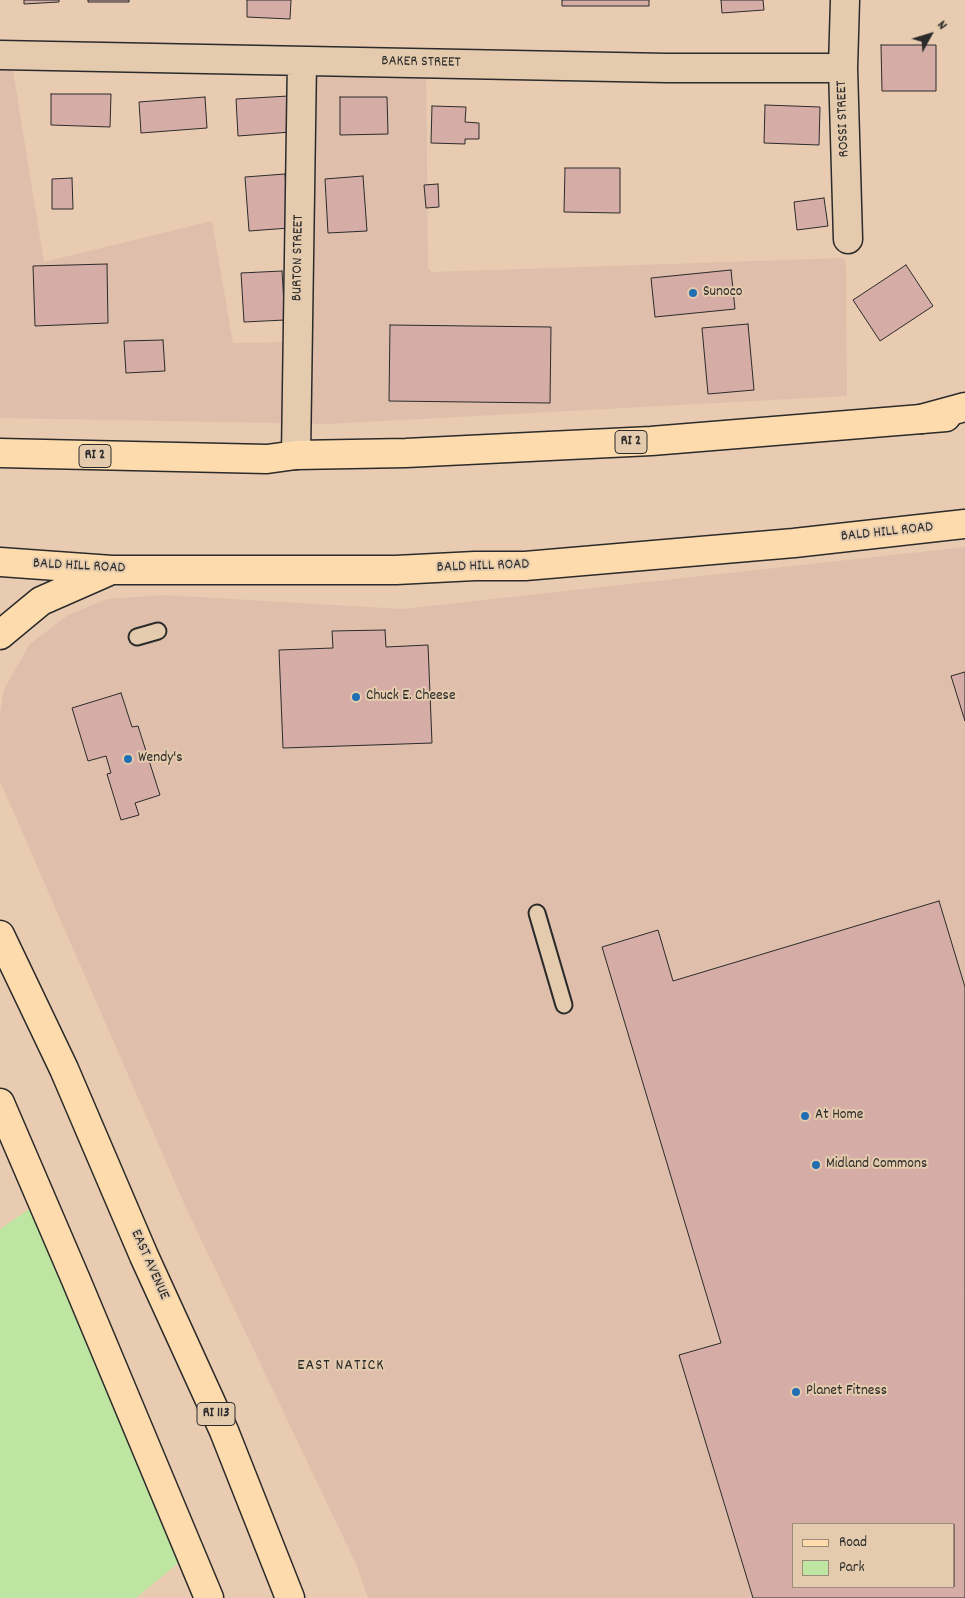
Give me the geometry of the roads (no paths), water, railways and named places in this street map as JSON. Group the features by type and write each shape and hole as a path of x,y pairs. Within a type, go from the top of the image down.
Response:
{"main road":[{"path":"921,419 965,407"},
{"name":"RI 2","path":"0,453 267,459 296,455 406,453 651,441 965,416"},
{"name":"BALD HILL ROAD","path":"0,562 112,570 396,570 475,566 525,566 794,543 965,524"},
{"path":"0,635 41,601 112,570"},
{"name":"EAST AVENUE","path":"1,934 64,1069 144,1256 224,1431 290,1598"},
{"path":"0,1103 209,1598"}],"street":[{"name":"ROSSI STREET","path":"845,0 843,68 848,239"},
{"name":"BAKER STREET","path":"0,55 675,68 843,68"},
{"name":"BURTON STREET","path":"296,455 302,61"}],"lane":[{"path":"137,637 158,631"},
{"path":"537,913 564,1005"}],"place":[{"name":"Sunoco","path":"693,293"},
{"name":"Chuck E. Cheese","path":"356,697"},
{"name":"Wendy's","path":"128,759"},
{"name":"At Home","path":"805,1116"},
{"name":"Midland Commons","path":"816,1165"},
{"name":"Planet Fitness","path":"796,1392"}],"district":[{"name":"EAST NATICK","path":"341,1367"}]}
